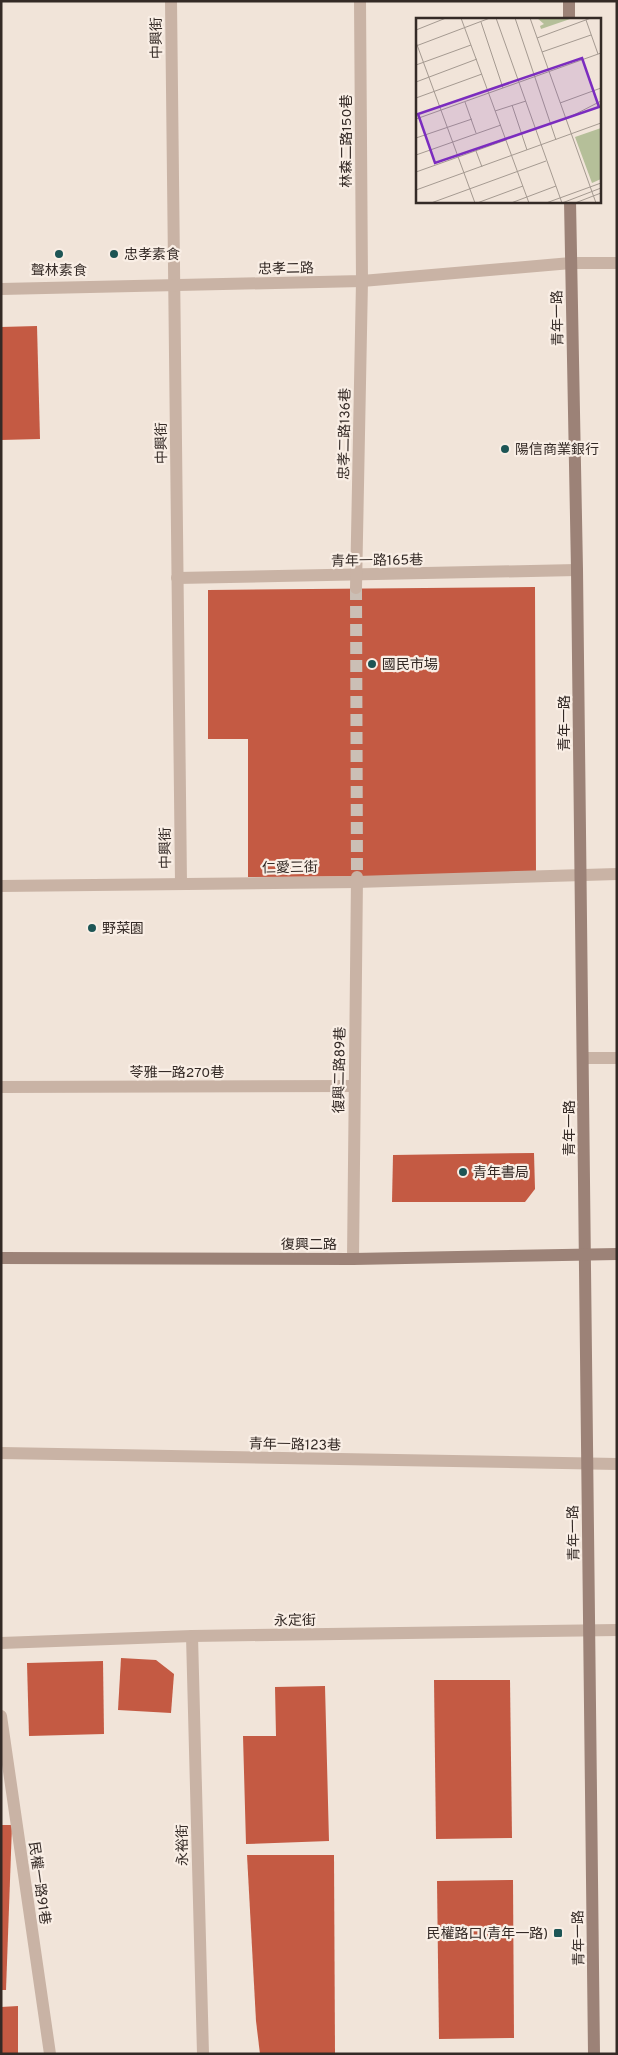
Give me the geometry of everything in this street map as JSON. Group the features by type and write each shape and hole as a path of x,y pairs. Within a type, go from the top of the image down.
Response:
{"street":[{"name":"中興街","path":"171,1 180,884"},
{"name":"林森二路150巷","path":"360,1 362,281"},
{"path":"569,1 569,18"},
{"name":"青年一路","path":"570,202 577,570 594,2054"},
{"name":"忠孝二路","path":"1,289 362,281 571,263 617,264"},
{"name":"忠孝二路136巷","path":"356,582 362,281"},
{"name":"青年一路165巷","path":"177,578 356,582 577,570"},
{"name":"仁愛三街","path":"1,886 617,874"},
{"name":"復興二路89巷","path":"353,1259 357,879"},
{"path":"583,1058 617,1058"},
{"name":"苓雅一路270巷","path":"1,1087 354,1086"},
{"name":"復興二路","path":"1,1258 353,1259 617,1254"},
{"name":"青年一路123巷","path":"1,1454 617,1464"},
{"name":"永定街","path":"1,1643 192,1636 617,1630"},
{"name":"永裕街","path":"192,1636 203,2054"},
{"name":"民權一路91巷","path":"1,1716 50,2054"}],"building":[{"path":"37,326 40,439 1,440 1,327"},
{"name":"國民市場","path":"535,587 536,875 248,877 248,739 208,739 208,590"},
{"name":"青年書局","path":"534,1153 535,1189 525,1202 392,1202 393,1155"},
{"path":"121,1658 156,1660 174,1674 171,1713 118,1710"},
{"path":"103,1661 104,1734 29,1736 27,1663"},
{"path":"434,1680 510,1680 512,1838 436,1839"},
{"path":"325,1686 329,1841 246,1844 243,1736 276,1736 275,1687"},
{"path":"1,1825 12,1825 6,1990 1,1990"},
{"path":"247,1855 334,1855 335,2054 260,2054 256,2021"},
{"path":"513,1880 514,2038 439,2039 437,1881"},
{"path":"18,2006 18,2054 1,2054 1,2007"}],"tunnel":[{"path":"356,588 357,877"}],"place":[{"name":"聲林素食","path":"59,254"},
{"name":"忠孝素食","path":"114,254"},
{"name":"陽信商業銀行","path":"505,449"},
{"name":"國民市場","path":"372,664"},
{"name":"野菜園","path":"92,928"},
{"name":"青年書局","path":"463,1172"},
{"name":"民權路口(青年一路)","path":"558,1933"}]}
